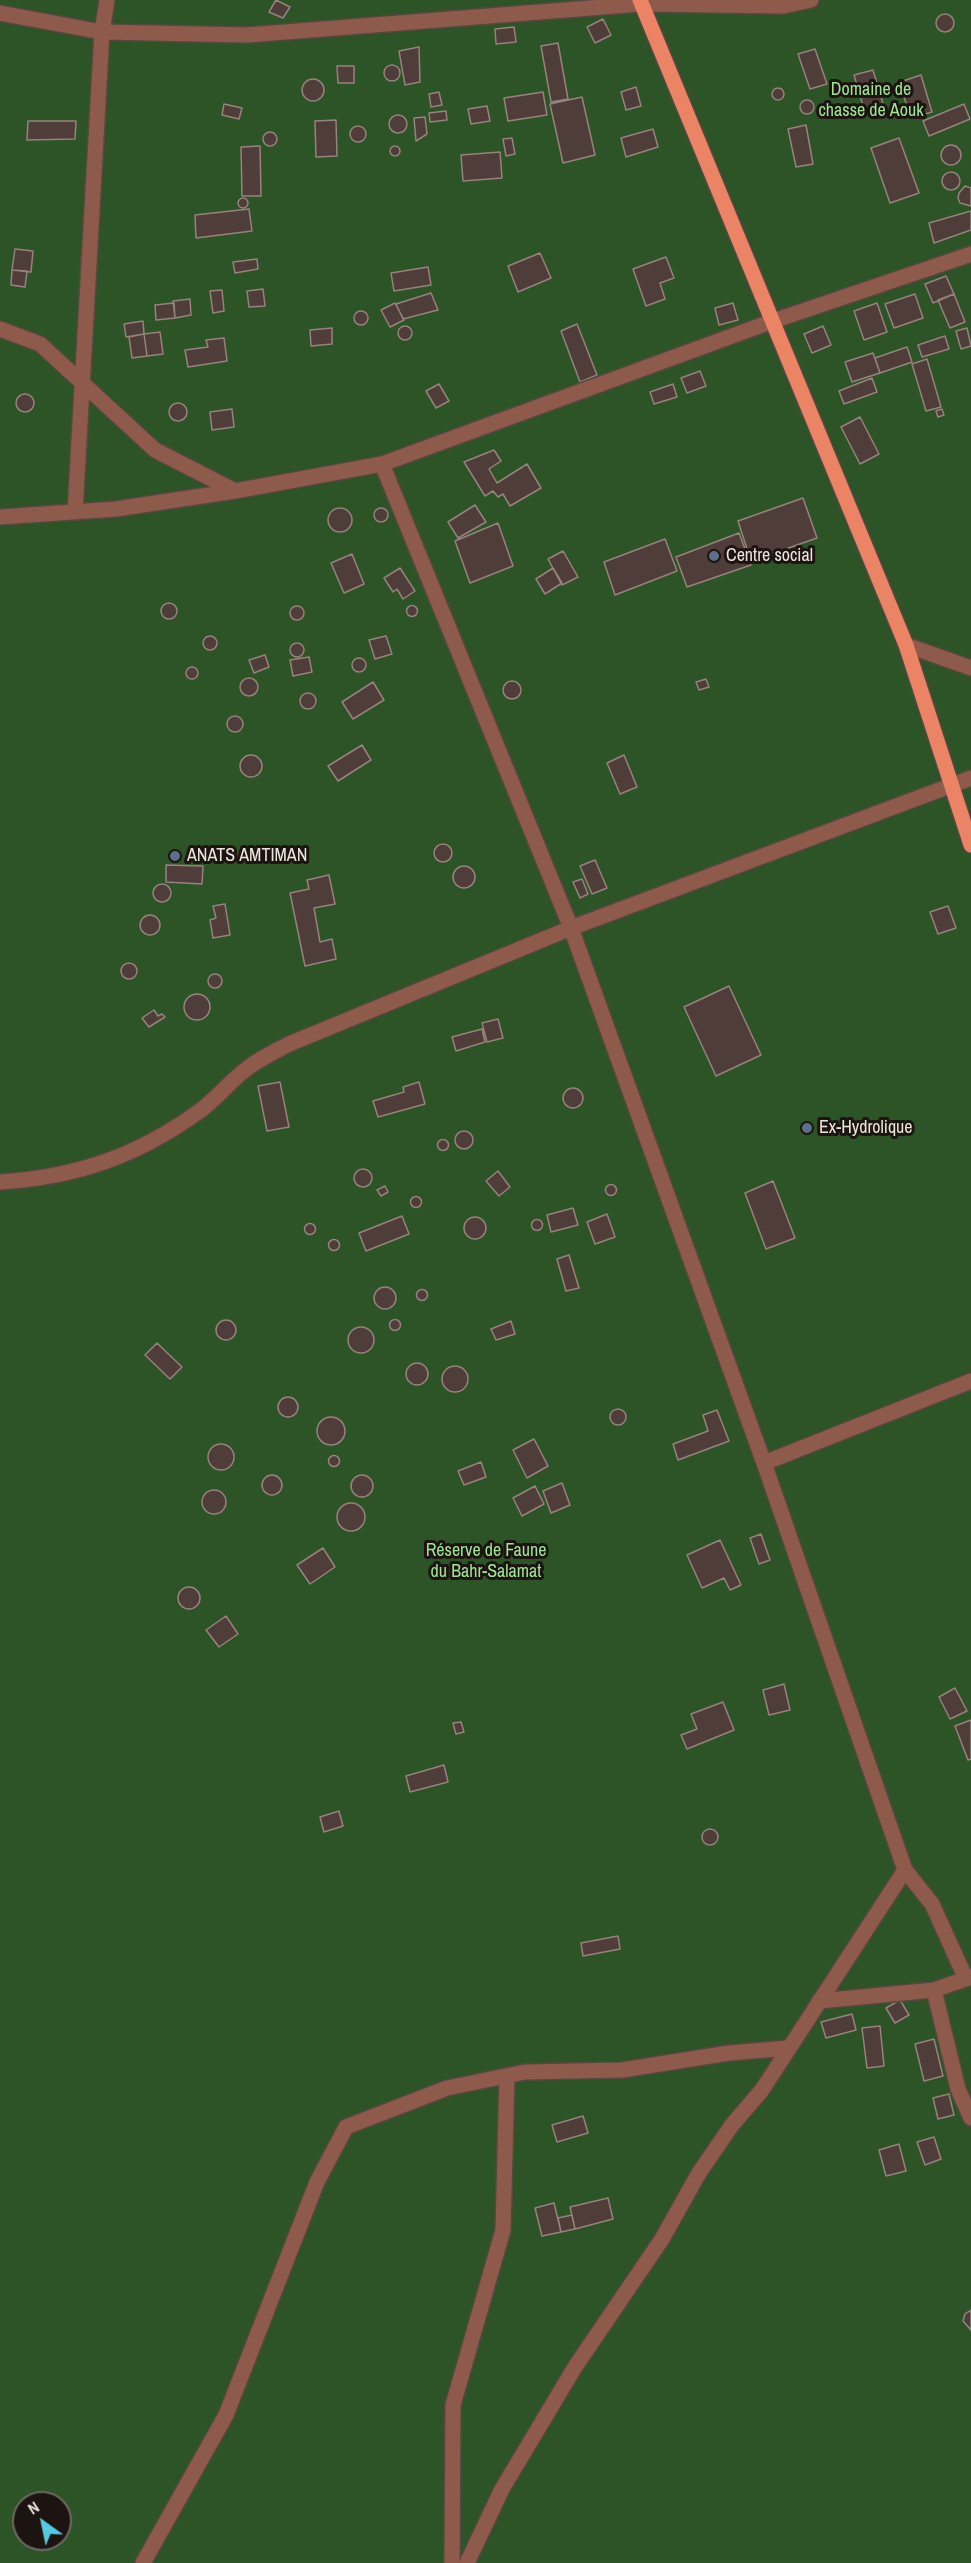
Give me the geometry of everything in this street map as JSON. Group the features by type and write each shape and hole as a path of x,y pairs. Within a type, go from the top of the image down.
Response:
{"main road":[{"path":"641,2 906,645 971,845"}],"street":[{"path":"75,512 102,32 107,0"},
{"path":"0,13 102,32 247,36 641,2 783,6 811,0"},
{"path":"0,517 75,512 235,491 382,464 773,321 971,254"},
{"path":"0,329 40,344 155,450 235,491"},
{"path":"382,464 571,928 764,1462 905,1870 932,1904 968,1978 934,1989 819,2001"},
{"path":"906,645 971,668"},
{"path":"0,1182 25,1180 94,1167 160,1138 203,1108 249,1066 289,1044 571,928 971,778"},
{"path":"764,1462 971,1381"},
{"path":"467,2563 502,2489 574,2367 662,2239 699,2174 732,2125 762,2090 905,1870"},
{"path":"934,1989 956,2079 971,2118"},
{"path":"143,2563 226,2415 317,2182 346,2127 447,2088 525,2072 622,2070 729,2053 788,2048"},
{"path":"452,2563 453,2406 503,2230 507,2076"}],"green space":[{"name":"Réserve de Faune du Bahr-Salamat","path":"0,0 971,0 971,2563 0,2563"}],"building":[{"path":"276,0 290,7 283,18 269,12"},
{"path":"945,14 951,17 954,23 951,29 945,32 939,29 936,23 939,17"},
{"path":"603,19 611,35 595,43 587,27"},
{"path":"514,27 516,42 496,44 495,29"},
{"path":"558,43 568,99 551,102 541,46"},
{"path":"419,47 420,82 405,85 399,51"},
{"path":"815,49 827,84 810,89 798,54"},
{"path":"392,65 400,73 392,81 384,73"},
{"path":"337,66 354,66 354,83 338,83"},
{"path":"873,70 884,107 865,113 854,75"},
{"path":"921,75 932,112 910,118 900,82"},
{"path":"313,79 323,86 324,90 317,100 313,101 303,94 302,90 309,80"},
{"path":"636,87 641,106 626,110 621,92"},
{"path":"780,88 784,94 780,100 776,100 772,92"},
{"path":"439,92 442,105 431,107 429,94"},
{"path":"543,92 547,115 508,121 504,98"},
{"path":"582,97 595,155 563,163 550,104"},
{"path":"804,100 810,100 814,107 810,114 804,114 800,110 800,104"},
{"path":"224,104 242,108 239,119 222,115"},
{"path":"964,104 970,119 929,136 923,121"},
{"path":"487,106 490,121 471,124 468,109"},
{"path":"446,111 447,120 430,122 429,113"},
{"path":"398,115 404,118 407,124 404,130 398,133 392,130 389,124 392,118"},
{"path":"425,117 427,134 416,141 414,118"},
{"path":"336,120 337,156 316,157 315,121"},
{"path":"28,121 76,121 75,139 27,140"},
{"path":"806,125 813,164 796,167 788,129"},
{"path":"355,126 361,126 366,134 364,140 355,142 350,137 350,131"},
{"path":"653,129 658,147 626,157 621,138"},
{"path":"267,132 273,132 277,139 273,146 267,146 263,142 263,136"},
{"path":"512,138 515,154 506,156 503,139"},
{"path":"899,138 919,193 890,203 871,148"},
{"path":"951,145 958,148 961,155 958,162 951,165 944,162 941,155 944,148"},
{"path":"260,146 261,196 242,196 241,147"},
{"path":"395,146 400,151 395,156 390,151"},
{"path":"500,152 502,178 463,181 461,155"},
{"path":"947,172 955,172 960,177 958,188 947,190 942,185 942,177"},
{"path":"965,186 971,188 971,206 960,203 958,198"},
{"path":"243,198 247,199 247,207 243,208 239,207 238,203 239,199"},
{"path":"249,209 252,231 196,238 195,215"},
{"path":"971,211 971,230 934,243 929,223"},
{"path":"15,249 33,251 31,272 12,270"},
{"path":"540,253 551,278 518,292 508,266"},
{"path":"666,257 674,278 660,283 665,299 646,306 633,269"},
{"path":"257,259 258,269 235,273 233,262"},
{"path":"428,267 431,285 394,291 391,273"},
{"path":"12,270 27,271 25,287 11,285"},
{"path":"946,276 954,294 933,303 925,284"},
{"path":"263,289 265,306 249,307 247,291"},
{"path":"222,290 224,311 213,313 210,291"},
{"path":"431,293 438,310 403,319 396,304"},
{"path":"915,294 923,318 894,328 885,304"},
{"path":"954,294 965,322 950,328 938,300"},
{"path":"190,299 191,315 175,318 173,301"},
{"path":"174,303 175,318 156,320 155,305"},
{"path":"395,303 404,320 390,327 381,310"},
{"path":"733,303 738,320 719,325 715,308"},
{"path":"877,303 887,332 864,340 854,311"},
{"path":"358,311 364,311 368,318 364,325 358,325 354,321 354,315"},
{"path":"143,321 144,334 126,337 124,324"},
{"path":"577,324 597,375 580,382 561,331"},
{"path":"405,326 410,328 412,333 410,338 405,340 400,338 398,333 400,328"},
{"path":"823,326 831,345 812,353 804,334"},
{"path":"332,328 332,344 311,346 310,330"},
{"path":"967,328 971,346 961,349 956,331"},
{"path":"160,332 163,354 147,356 144,334"},
{"path":"144,334 147,356 132,358 129,337"},
{"path":"945,336 949,349 922,357 918,345"},
{"path":"224,338 227,361 188,367 185,350 208,347 206,340"},
{"path":"907,347 912,362 880,373 875,358"},
{"path":"873,353 880,373 852,382 845,362"},
{"path":"927,359 941,407 926,411 912,364"},
{"path":"700,371 706,386 687,393 681,378"},
{"path":"872,378 877,392 844,404 839,391"},
{"path":"439,384 449,401 436,408 426,391"},
{"path":"673,384 677,397 654,404 650,392"},
{"path":"25,394 31,397 34,403 31,409 25,412 19,409 16,403 19,397"},
{"path":"174,403 182,403 187,408 185,419 174,421 169,416 169,408"},
{"path":"232,409 234,427 212,430 210,412"},
{"path":"942,409 944,415 938,417 936,411"},
{"path":"860,417 879,454 860,464 841,427"},
{"path":"494,450 501,461 489,469 497,483 527,464 541,488 510,506 503,494 498,497 493,491 485,496 464,462"},
{"path":"803,498 817,538 751,561 738,521"},
{"path":"475,505 486,522 458,538 448,522"},
{"path":"340,508 348,512 352,520 348,528 340,532 332,528 328,520 332,512"},
{"path":"381,508 386,510 388,515 386,520 381,522 376,520 374,515 376,510"},
{"path":"498,523 513,566 470,583 455,541"},
{"path":"739,533 751,565 687,587 676,557"},
{"path":"665,539 677,571 615,595 604,562"},
{"path":"563,551 578,577 562,585 548,559"},
{"path":"352,554 364,584 344,593 331,563"},
{"path":"400,568 415,591 403,599 397,589 393,592 384,578"},
{"path":"553,568 562,583 545,594 536,579"},
{"path":"169,603 175,605 177,611 175,617 169,619 163,617 161,611 163,605"},
{"path":"294,606 300,606 304,613 300,620 294,620 290,616 290,610"},
{"path":"412,606 416,607 416,615 412,616 408,615 407,611 408,607"},
{"path":"210,636 215,638 217,643 215,648 210,650 205,648 203,643 205,638"},
{"path":"386,636 392,654 375,659 369,640"},
{"path":"297,643 302,645 304,650 302,655 297,657 292,655 290,650 292,645"},
{"path":"265,655 269,667 254,673 249,660"},
{"path":"309,657 312,672 293,676 290,660"},
{"path":"359,658 364,660 366,665 364,670 359,672 354,670 352,665 354,660"},
{"path":"194,667 198,673 194,679 190,679 186,671"},
{"path":"249,678 255,681 258,687 255,693 249,696 243,693 240,687 243,681"},
{"path":"706,679 709,687 699,690 696,682"},
{"path":"508,681 516,681 521,686 519,697 508,699 503,694 503,686"},
{"path":"373,682 384,700 353,719 342,702"},
{"path":"305,693 311,693 316,701 314,707 305,709 300,704 300,698"},
{"path":"235,716 243,724 235,732 227,724"},
{"path":"362,745 371,760 338,781 328,766"},
{"path":"251,755 259,758 262,766 259,774 251,777 243,774 240,766 243,758"},
{"path":"624,755 637,787 620,794 607,763"},
{"path":"439,844 447,844 452,849 450,860 439,862 434,857 434,849"},
{"path":"595,860 607,888 592,894 580,866"},
{"path":"166,865 203,866 202,884 166,882"},
{"path":"464,866 472,869 475,877 472,885 464,888 456,885 453,877 456,869"},
{"path":"329,875 335,904 314,908 320,942 332,939 336,959 305,966 290,893 309,889 307,880"},
{"path":"582,879 588,894 580,898 573,882"},
{"path":"162,884 168,887 171,893 168,899 162,902 156,899 153,893 156,887"},
{"path":"225,904 230,935 213,938 210,920 216,918 213,906"},
{"path":"948,906 956,928 938,934 930,912"},
{"path":"146,915 154,915 160,921 160,929 154,935 146,935 140,929 140,921"},
{"path":"126,963 132,963 137,971 135,977 126,979 121,974 121,968"},
{"path":"212,974 218,974 222,981 218,988 212,988 208,984 208,978"},
{"path":"729,986 761,1055 716,1076 684,1007"},
{"path":"197,994 206,998 210,1007 206,1016 197,1020 188,1016 184,1007 188,998"},
{"path":"154,1010 158,1016 162,1014 165,1017 149,1027 142,1018"},
{"path":"498,1019 503,1038 487,1042 482,1023"},
{"path":"482,1029 485,1042 456,1051 452,1037"},
{"path":"280,1082 289,1127 267,1131 258,1086"},
{"path":"419,1082 425,1104 378,1117 373,1101 404,1092 403,1087"},
{"path":"573,1088 580,1091 583,1098 580,1105 573,1108 566,1105 563,1098 566,1091"},
{"path":"460,1131 468,1131 473,1136 471,1147 460,1149 455,1144 455,1136"},
{"path":"443,1140 447,1141 447,1149 443,1150 439,1149 438,1145 439,1141"},
{"path":"359,1169 367,1169 372,1174 370,1185 359,1187 354,1182 354,1174"},
{"path":"498,1171 510,1187 499,1196 486,1181"},
{"path":"773,1181 795,1238 766,1249 745,1193"},
{"path":"611,1185 615,1186 615,1194 611,1195 607,1194 606,1190 607,1186"},
{"path":"385,1186 388,1192 381,1196 377,1190"},
{"path":"416,1197 420,1198 420,1206 416,1207 412,1206 411,1202 412,1198"},
{"path":"573,1208 578,1225 551,1232 547,1215"},
{"path":"607,1214 615,1237 595,1244 587,1222"},
{"path":"402,1216 409,1234 366,1251 359,1233"},
{"path":"471,1217 479,1217 486,1224 486,1232 479,1239 471,1239 464,1232 464,1224"},
{"path":"537,1220 541,1221 541,1229 537,1230 533,1229 532,1225 533,1221"},
{"path":"310,1224 314,1225 314,1233 310,1234 306,1233 305,1229 306,1225"},
{"path":"334,1240 338,1241 338,1249 334,1250 330,1249 329,1245 330,1241"},
{"path":"569,1255 579,1288 566,1291 557,1259"},
{"path":"385,1287 395,1294 396,1298 389,1308 385,1309 375,1302 374,1298 381,1288"},
{"path":"422,1290 426,1291 426,1299 422,1300 418,1299 417,1295 418,1291"},
{"path":"226,1320 233,1323 236,1330 233,1337 226,1340 219,1337 216,1330 219,1323"},
{"path":"395,1320 399,1321 399,1329 395,1330 391,1329 390,1325 391,1321"},
{"path":"511,1321 515,1334 496,1340 491,1329"},
{"path":"361,1327 370,1331 374,1340 370,1349 361,1353 352,1349 348,1340 352,1331"},
{"path":"157,1343 182,1367 170,1379 145,1355"},
{"path":"417,1363 425,1366 428,1374 425,1382 417,1385 409,1382 406,1374 409,1366"},
{"path":"455,1366 464,1370 468,1379 464,1388 455,1392 446,1388 442,1379 446,1370"},
{"path":"288,1397 295,1400 298,1407 295,1414 288,1417 281,1414 278,1407 281,1400"},
{"path":"615,1409 621,1409 626,1417 624,1423 615,1425 610,1420 610,1414"},
{"path":"717,1410 729,1441 678,1460 673,1444 708,1431 703,1415"},
{"path":"331,1417 341,1421 345,1431 341,1441 331,1445 321,1441 317,1431 321,1421"},
{"path":"534,1439 548,1466 527,1478 513,1450"},
{"path":"221,1444 230,1448 234,1457 230,1466 221,1470 212,1466 208,1457 212,1448"},
{"path":"334,1456 338,1457 338,1465 334,1466 330,1465 329,1461 330,1457"},
{"path":"481,1462 486,1477 464,1485 458,1471"},
{"path":"272,1475 279,1478 282,1485 279,1492 272,1495 265,1492 262,1485 265,1478"},
{"path":"362,1475 372,1482 373,1486 366,1496 362,1497 352,1490 351,1486 358,1476"},
{"path":"562,1483 570,1505 551,1513 543,1491"},
{"path":"535,1486 544,1504 522,1516 513,1498"},
{"path":"214,1490 222,1494 226,1502 222,1510 214,1514 206,1510 202,1502 206,1494"},
{"path":"351,1503 361,1507 365,1517 361,1527 351,1531 341,1527 337,1517 341,1507"},
{"path":"761,1534 770,1560 759,1564 750,1538"},
{"path":"720,1540 741,1585 730,1590 724,1578 702,1588 687,1555"},
{"path":"323,1548 335,1567 310,1584 297,1565"},
{"path":"185,1587 193,1587 200,1594 200,1602 193,1609 185,1609 178,1602 178,1594"},
{"path":"226,1616 238,1634 219,1647 206,1630"},
{"path":"784,1684 790,1710 769,1715 763,1690"},
{"path":"955,1688 967,1711 950,1719 939,1697"},
{"path":"723,1702 734,1730 687,1749 681,1735 697,1729 691,1714"},
{"path":"971,1720 971,1759 968,1760 955,1726"},
{"path":"461,1722 464,1732 456,1734 453,1723"},
{"path":"444,1765 448,1782 410,1792 406,1776"},
{"path":"339,1811 343,1826 324,1832 320,1817"},
{"path":"710,1829 718,1837 710,1845 702,1837"},
{"path":"618,1936 620,1949 583,1956 581,1943"},
{"path":"900,2000 909,2015 895,2023 886,2008"},
{"path":"852,2014 856,2030 826,2038 821,2022"},
{"path":"880,2026 884,2066 867,2068 862,2028"},
{"path":"934,2039 943,2076 924,2081 915,2044"},
{"path":"949,2094 954,2115 938,2119 933,2098"},
{"path":"583,2116 588,2133 557,2142 552,2125"},
{"path":"934,2137 941,2159 925,2165 917,2142"},
{"path":"899,2144 906,2171 886,2176 879,2150"},
{"path":"608,2198 613,2219 575,2229 570,2207"},
{"path":"554,2203 561,2232 542,2236 535,2208"},
{"path":"572,2215 575,2229 561,2232 558,2218"},
{"path":"971,2310 971,2330 963,2321 965,2314"}],"place":[{"name":"Centre social","path":"714,556"},
{"name":"ANATS AMTIMAN","path":"175,856"},
{"name":"Ex-Hydrolique","path":"807,1128"}],"park label":[{"name":"Domaine de chasse de Aouk","path":"871,100"}]}
